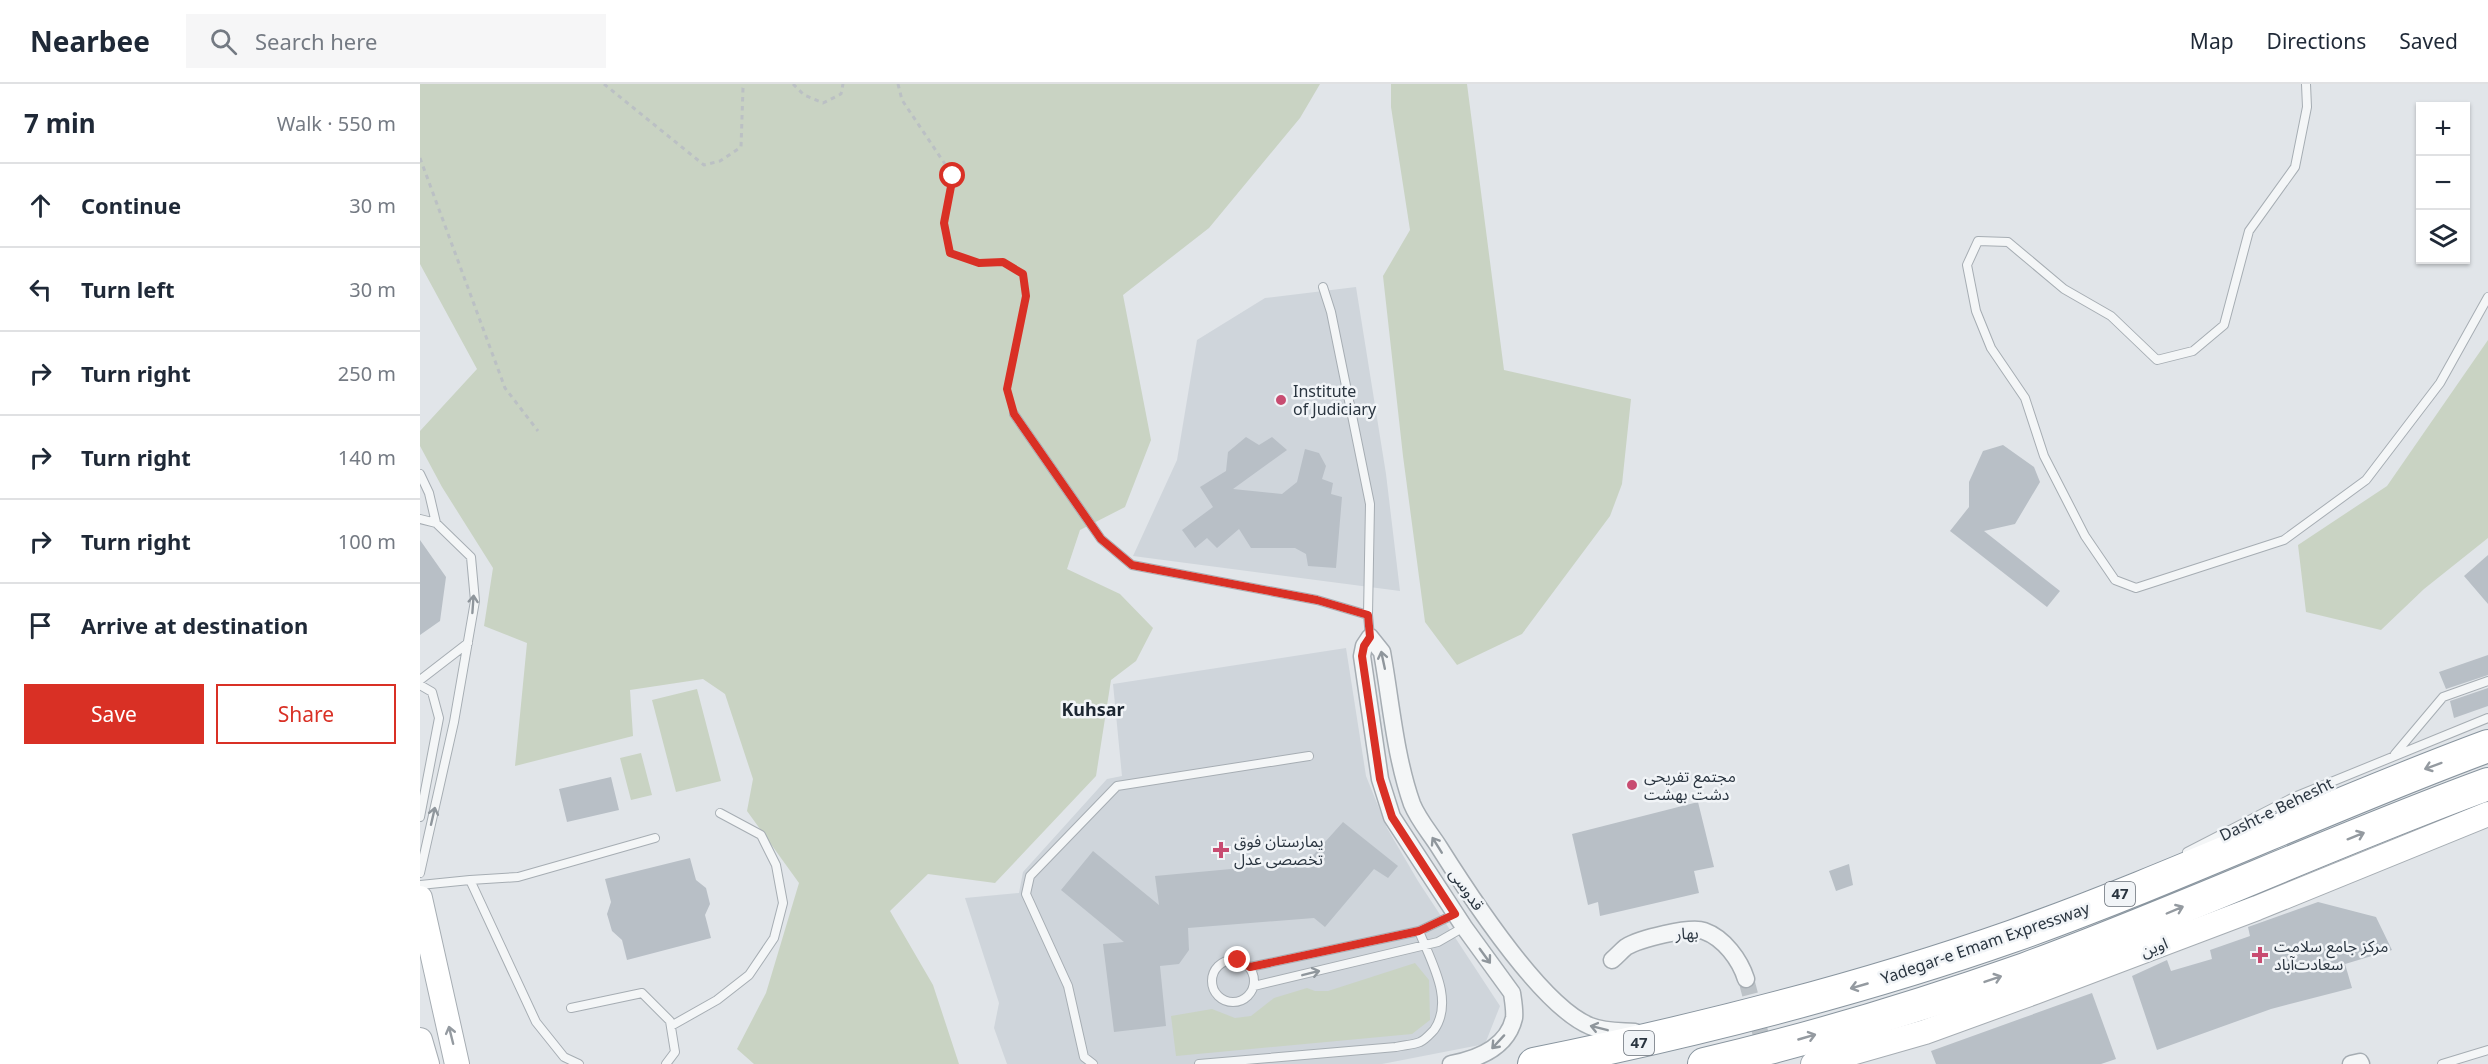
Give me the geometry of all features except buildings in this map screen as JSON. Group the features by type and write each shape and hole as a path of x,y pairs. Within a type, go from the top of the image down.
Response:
{"highway":[{"name":"Yadegar-e Emam Expressway","path":"1534,1064 1678,1034 1899,974 2072,914 2413,774 2488,746"},
{"name":"Yadegar-e Emam Expressway","path":"1704,1064 1751,1053 1909,1007 2025,969 2488,784"}],"street":[{"path":"1370,637 1364,646 1362,656 1380,779 1392,817 1460,920 1512,993 1514,1017 1501,1043 1476,1059 1451,1064"},
{"name":"قدوسی","path":"1370,637 1382,652 1404,778 1413,807 1456,874 1532,978 1568,1012 1589,1026 1606,1030 1678,1034"},
{"name":"اوین","path":"1814,1064 1925,1032 2035,992 2257,908 2488,814"},
{"path":"420,898 431,1007 457,1064"},
{"name":"بهار","path":"1612,960 1626,947 1656,935 1702,930 1723,941 1743,970 1746,980"},
{"path":"1512,993 1532,978"},
{"path":"420,1041 427,1064"},
{"path":"2351,1064 2360,1062 2361,1064"}],"lane":[{"path":"2306,84 2307,107 2295,167 2249,231 2224,326 2193,351 2157,360 2111,316 2064,289 2008,242 1978,241 1968,265 1976,311 1991,348 2025,398 2044,456 2085,536 2115,580 2136,588 2284,540 2366,480 2440,383 2488,297"},
{"path":"1323,287 1331,312 1370,504 1368,615 1370,637"},
{"path":"1014,414 1101,539 1132,565 1317,600 1368,615"},
{"path":"420,474 429,493 436,523"},
{"path":"420,519 436,523 471,557 475,601 450,740 420,873"},
{"path":"420,680 468,643"},
{"path":"2393,756 2443,697 2488,681"},
{"path":"420,685 432,692 439,718 420,817"},
{"name":"Dasht-e Behesht","path":"2174,859 2292,798 2488,718"},
{"path":"436,739 450,740"},
{"path":"1094,1064 1084,1057 1068,986 1026,894 1030,876 1117,786 1309,756"},
{"path":"670,1026 717,1000 749,975 774,938 783,903 777,865 761,835 720,813"},
{"path":"420,885 518,877 655,838"},
{"path":"2072,914 2144,875"},
{"path":"470,880 536,1022 564,1057 579,1064"},
{"path":"1250,967 1460,920"},
{"path":"1254,986 1438,942 1460,920"},
{"path":"1199,1064 1396,1047 1422,1042 1432,1033 1441,1019 1441,997 1437,972 1419,931"},
{"path":"1238,960 1250,967 1254,986 1247,998 1234,1002 1221,998 1213,987 1214,973 1223,962 1238,960"},
{"path":"571,1008 642,993 670,1021 675,1053 666,1064"},
{"path":"2442,1064 2488,1050"}],"path":[{"path":"604,84 704,165 720,161 741,147 742,88 745,84"},
{"path":"794,84 804,95 822,103 841,94 843,84"},
{"path":"898,84 902,100 953,176 944,223 950,253 979,263 1003,262 1023,274 1026,296 1007,389 1014,414"},
{"path":"420,158 505,388 538,431"}],"shaded area":[{"name":"Institute of Judiciary","path":"1356,287 1386,474 1400,591 1133,556 1177,460 1197,340 1265,298"},
{"name":"یمارستان فوق تخصصی عدل","path":"1346,648 1366,776 1387,828 1418,881 1500,1006 1485,1044 1382,1064 1007,1064 994,1028 999,1003 965,898 1019,893 1023,872 1107,779 1122,776 1113,684"}],"green space":[{"path":"420,84 1320,84 1300,118 1209,228 1123,295 1151,440 1125,507 1080,530 1067,569 1120,594 1153,628 1136,661 1111,680 1096,776 995,883 928,874 890,911 933,985 959,1064 754,1064 737,1049 766,993 799,883 747,811 753,779 725,694 703,679 630,690 633,736 515,766 527,643 484,626 493,568 442,487 420,446 420,431 477,369 420,264"},
{"path":"1391,84 1467,84 1504,370 1631,399 1622,484 1610,516 1522,634 1457,665 1425,622 1403,456 1383,276 1410,230 1391,107"},
{"path":"2488,340 2488,538 2424,589 2381,630 2306,612 2298,545 2387,486"},
{"path":"697,689 721,781 676,792 652,700"},
{"path":"641,753 652,795 631,800 620,758"},
{"path":"1415,963 1429,980 1430,1020 1412,1034 1176,1056 1171,1016 1212,1009 1235,1018 1251,1016 1274,998 1307,988 1315,991 1328,991"}],"tunnel":[{"path":"1746,979 1766,1054"}],"place":[{"name":"Institute of Judiciary","path":"1281,400"},
{"name":"مجتمع تفریحی دشت بهشت","path":"1632,785"},
{"name":"یمارستان فوق تخصصی عدل","path":"1221,850"},
{"name":"مرکز جامع سلامت سعادت‌آباد","path":"2260,955"}],"district":[{"name":"Kuhsar","path":"1093,710"}],"route":[{"path":"953,176 944,223 950,253 979,263 1003,262 1023,274 1026,296 1007,389 1014,414 1101,539 1132,565 1317,600 1368,615 1370,637 1364,646 1362,656 1380,779 1392,817 1455,914 1419,931 1250,967 1238,960"}]}
